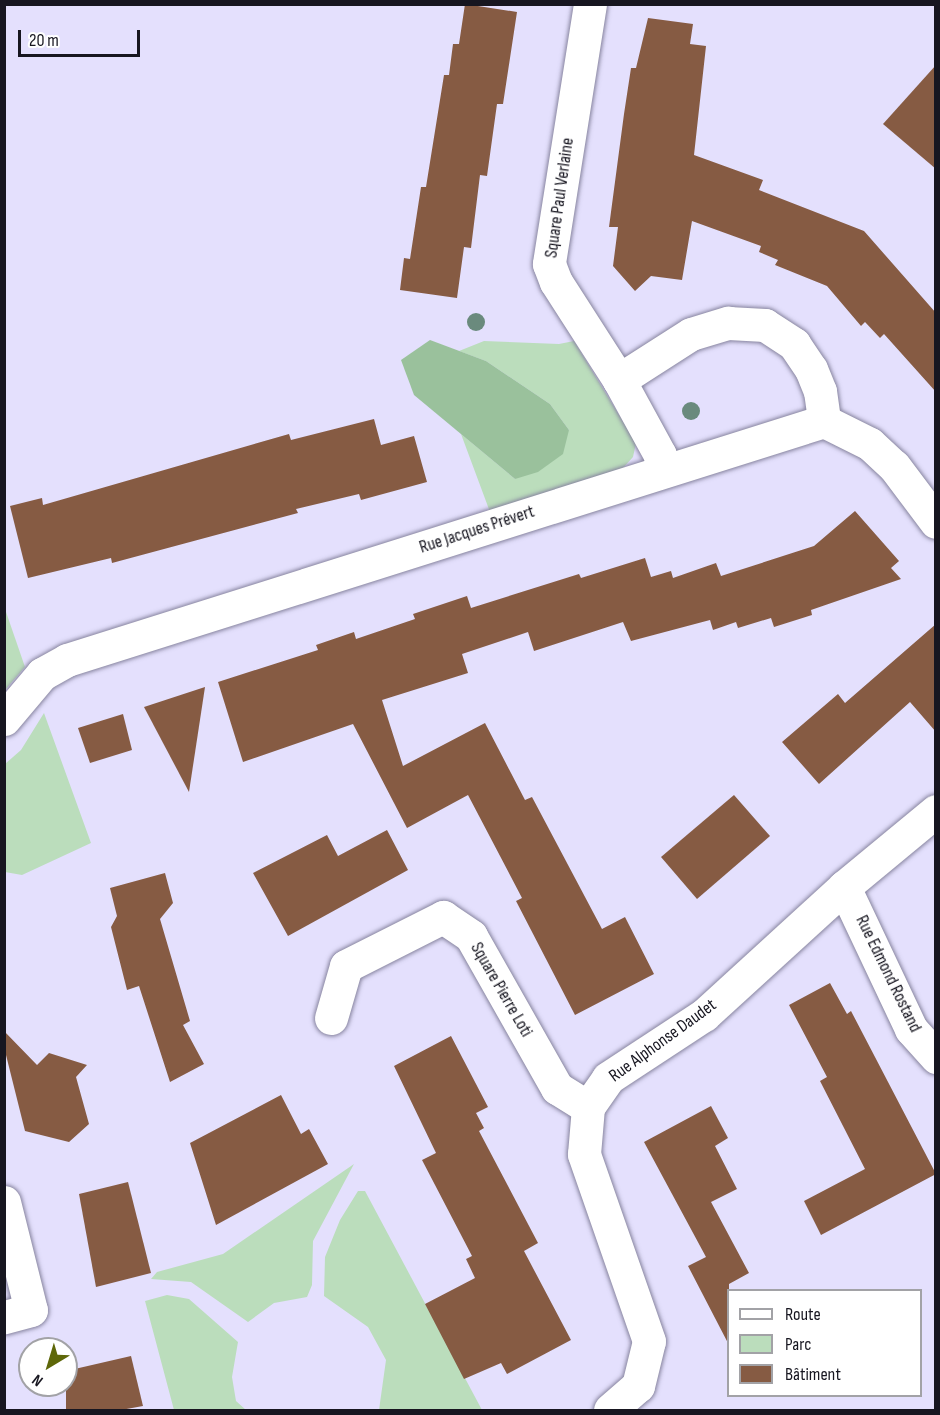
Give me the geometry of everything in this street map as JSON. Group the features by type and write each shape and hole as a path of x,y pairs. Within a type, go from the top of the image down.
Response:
{"street":[{"name":"Square Paul Verlaine","path":"590,4 549,264 556,282 620,380 660,455 663,471"},
{"path":"620,380 691,334 728,323 765,325 794,344 811,369 820,390 824,420 844,429 878,451 919,496 936,522"},
{"name":"Rue Jacques Prévert","path":"4,719 42,674 67,660 824,420"},
{"name":"Rue Alphonse Daudet","path":"610,1410 638,1386 649,1341 584,1154 588,1107 608,1078 705,1015 844,887 936,811"},
{"name":"Rue Edmond Rostand","path":"844,887 910,1029 936,1057"},
{"name":"Square Pierre Loti","path":"332,1018 346,966 443,917 471,936 557,1088 588,1107"},
{"path":"4,1202 31,1310 4,1317"}],"green space":[{"path":"430,340 486,361 550,404 569,430 563,454 538,472 515,479 414,395 401,360"},
{"path":"484,341 559,344 574,341 636,443 633,457 623,468 490,512 461,434 515,479 569,430 550,404 486,361 459,351"},
{"path":"5,609 25,667 4,690"},
{"path":"44,713 91,843 22,875 5,872 5,764 21,750"},
{"path":"354,1164 313,1241 312,1285 307,1297 274,1303 248,1322 191,1282 151,1279 157,1272 223,1254"},
{"path":"358,1191 365,1191 482,1410 379,1410 386,1360 368,1327 324,1296 325,1257 340,1220"},
{"path":"167,1295 189,1299 238,1342 232,1377 236,1401 246,1410 174,1410 145,1301"}],"building":[{"path":"465,4 517,12 503,104 497,104 487,176 480,175 471,248 464,247 457,298 400,290 404,258 410,259 421,187 426,187 444,75 449,75 453,44 459,44"},
{"path":"648,18 693,24 690,44 706,46 694,155 763,180 759,190 864,231 936,313 936,392 884,334 880,338 865,322 861,326 827,286 775,265 778,260 759,252 761,246 692,221 682,280 651,276 635,291 613,266 618,227 609,227 624,114 631,68 636,68"},
{"path":"936,65 936,169 883,124"},
{"path":"374,419 381,445 414,436 427,482 361,500 359,494 296,509 298,513 112,563 111,558 28,578 10,506 42,498 43,505 289,434 291,440"},
{"path":"855,511 899,561 891,568 901,579 811,610 812,615 774,627 771,618 738,628 736,622 713,630 710,620 631,641 623,622 534,651 528,632 462,654 468,673 382,700 403,766 485,723 525,800 532,797 602,929 625,917 654,974 575,1015 516,901 522,898 468,795 407,828 353,724 243,762 218,682 318,650 316,645 354,632 356,639 415,619 413,614 467,596 471,608 579,574 581,578 645,558 651,577 671,571 673,578 716,563 721,576 814,546"},
{"path":"936,624 936,732 910,702 819,784 782,742 838,694 845,703"},
{"path":"205,687 189,792 144,707"},
{"path":"123,714 132,750 90,763 78,728"},
{"path":"734,795 770,836 697,899 661,857"},
{"path":"387,830 408,870 288,936 253,873 327,835 338,856"},
{"path":"165,873 173,903 160,919 190,1021 183,1025 204,1064 170,1082 139,986 127,990 111,927 117,916 110,888"},
{"path":"830,983 847,1014 851,1011 936,1174 821,1235 804,1201 865,1169 820,1081 827,1077 789,1005"},
{"path":"4,1031 37,1065 49,1053 87,1065 76,1077 89,1124 69,1142 25,1131 4,1047"},
{"path":"451,1036 488,1107 476,1113 484,1128 479,1131 538,1243 524,1251 571,1340 507,1374 501,1363 464,1379 425,1304 475,1278 466,1259 472,1256 422,1160 436,1153 394,1066"},
{"path":"281,1095 301,1134 309,1129 328,1164 216,1225 190,1143"},
{"path":"711,1106 728,1138 715,1146 737,1189 711,1202 749,1273 729,1284 729,1289 727,1289 727,1341 688,1266 706,1257 644,1142"},
{"path":"128,1182 151,1273 96,1287 79,1194"},
{"path":"131,1356 143,1406 121,1410 66,1410 66,1397 78,1397 78,1368"}]}
